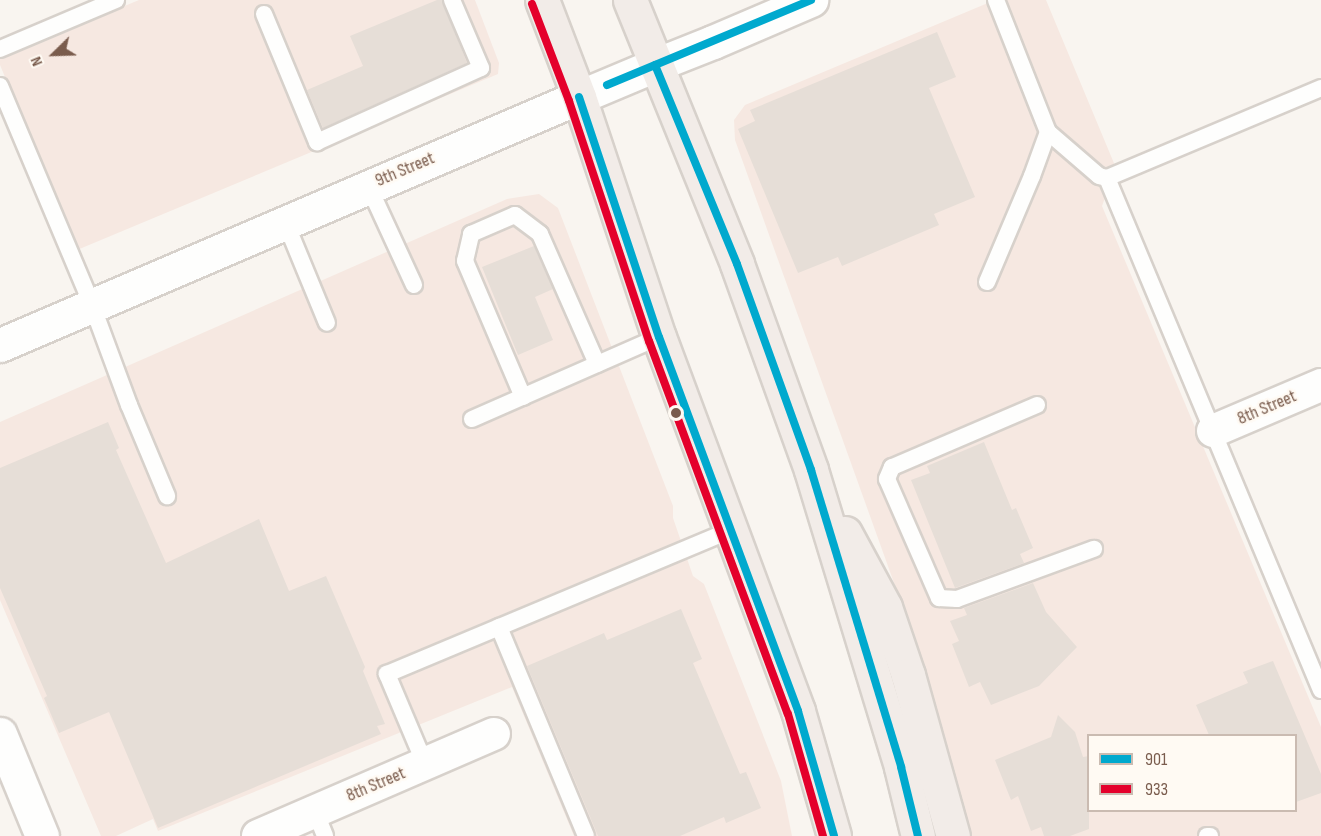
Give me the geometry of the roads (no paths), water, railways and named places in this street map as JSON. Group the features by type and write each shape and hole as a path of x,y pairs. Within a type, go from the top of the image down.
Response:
{"highway":[{"path":"542,0 579,97 659,337 798,711 834,836"},
{"path":"630,0 736,264 811,470 901,767 918,836"},
{"path":"811,470 885,607 908,675 953,836"}],"street":[{"name":"9th Street","path":"0,345 368,185 811,0"},
{"name":"8th Street","path":"1212,430 1321,386"},
{"path":"0,734 42,836"},
{"name":"8th Street","path":"258,836 320,824 426,764 494,734"}],"lane":[{"path":"0,49 116,0"},
{"path":"264,14 317,141 481,68 452,0"},
{"path":"996,0 1048,132 1099,176 1107,178 1321,88"},
{"path":"0,86 92,305 129,405 167,496"},
{"path":"987,282 1048,132"},
{"path":"1107,178 1320,686"},
{"path":"368,185 414,285"},
{"path":"523,396 465,261 471,234 515,215 540,234 597,364"},
{"path":"285,221 327,323"},
{"path":"472,419 659,337"},
{"path":"1037,405 892,467 887,479 939,598 957,599 1094,549"},
{"path":"426,764 387,674 731,530"},
{"path":"499,627 586,836"}]}
